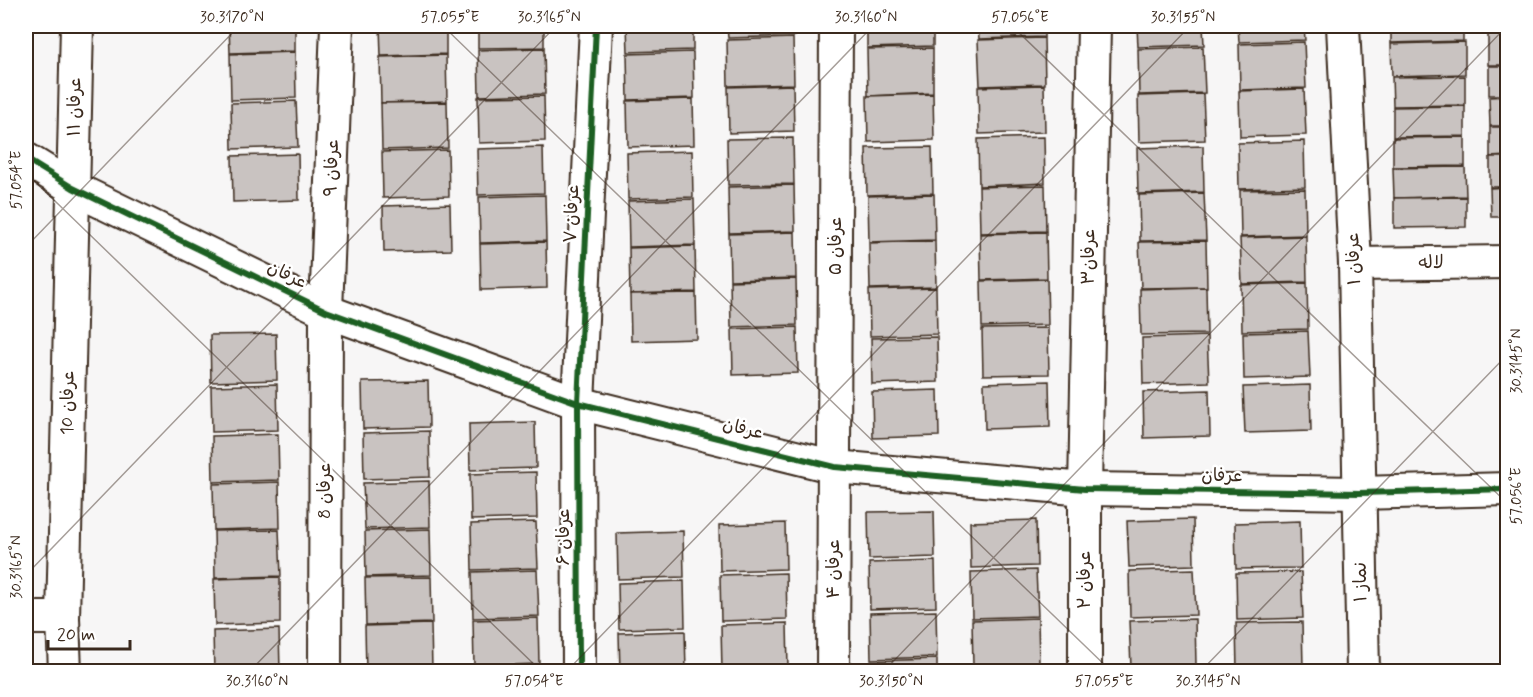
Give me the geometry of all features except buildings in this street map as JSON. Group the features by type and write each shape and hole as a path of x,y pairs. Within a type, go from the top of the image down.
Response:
{"street":[{"name":"عرفان ۱۱","path":"73,188 76,26"},
{"name":"عرفان ۹","path":"326,311 337,26"},
{"name":"عرفان ۷","path":"578,403 596,26"},
{"name":"عرفان ۵","path":"835,467 836,26"},
{"name":"عرفان۳","path":"1085,489 1094,26"},
{"name":"عرفان ۱","path":"1342,26 1355,264 1359,493"},
{"name":"عرفان","path":"26,159 73,188 326,311 578,403 835,467 1085,489 1359,493 1508,489"},
{"name":"عرفان 10","path":"65,672 63,618 73,188"},
{"name":"لاله","path":"1355,264 1508,262"},
{"name":"عرفان 8","path":"325,672 326,311"},
{"name":"عرفان ۶","path":"578,403 579,672"},
{"name":"عرفان ۴","path":"833,672 835,467"},
{"name":"عرفان ۲","path":"1084,672 1085,489"},
{"name":"نماز ۱","path":"1359,493 1363,672"},
{"path":"26,618 63,618"}],"cycle path":[{"path":"579,672 578,403 596,26"},
{"path":"26,159 73,188 326,311 578,403 835,467 1085,489 1359,493 1508,489"}]}
